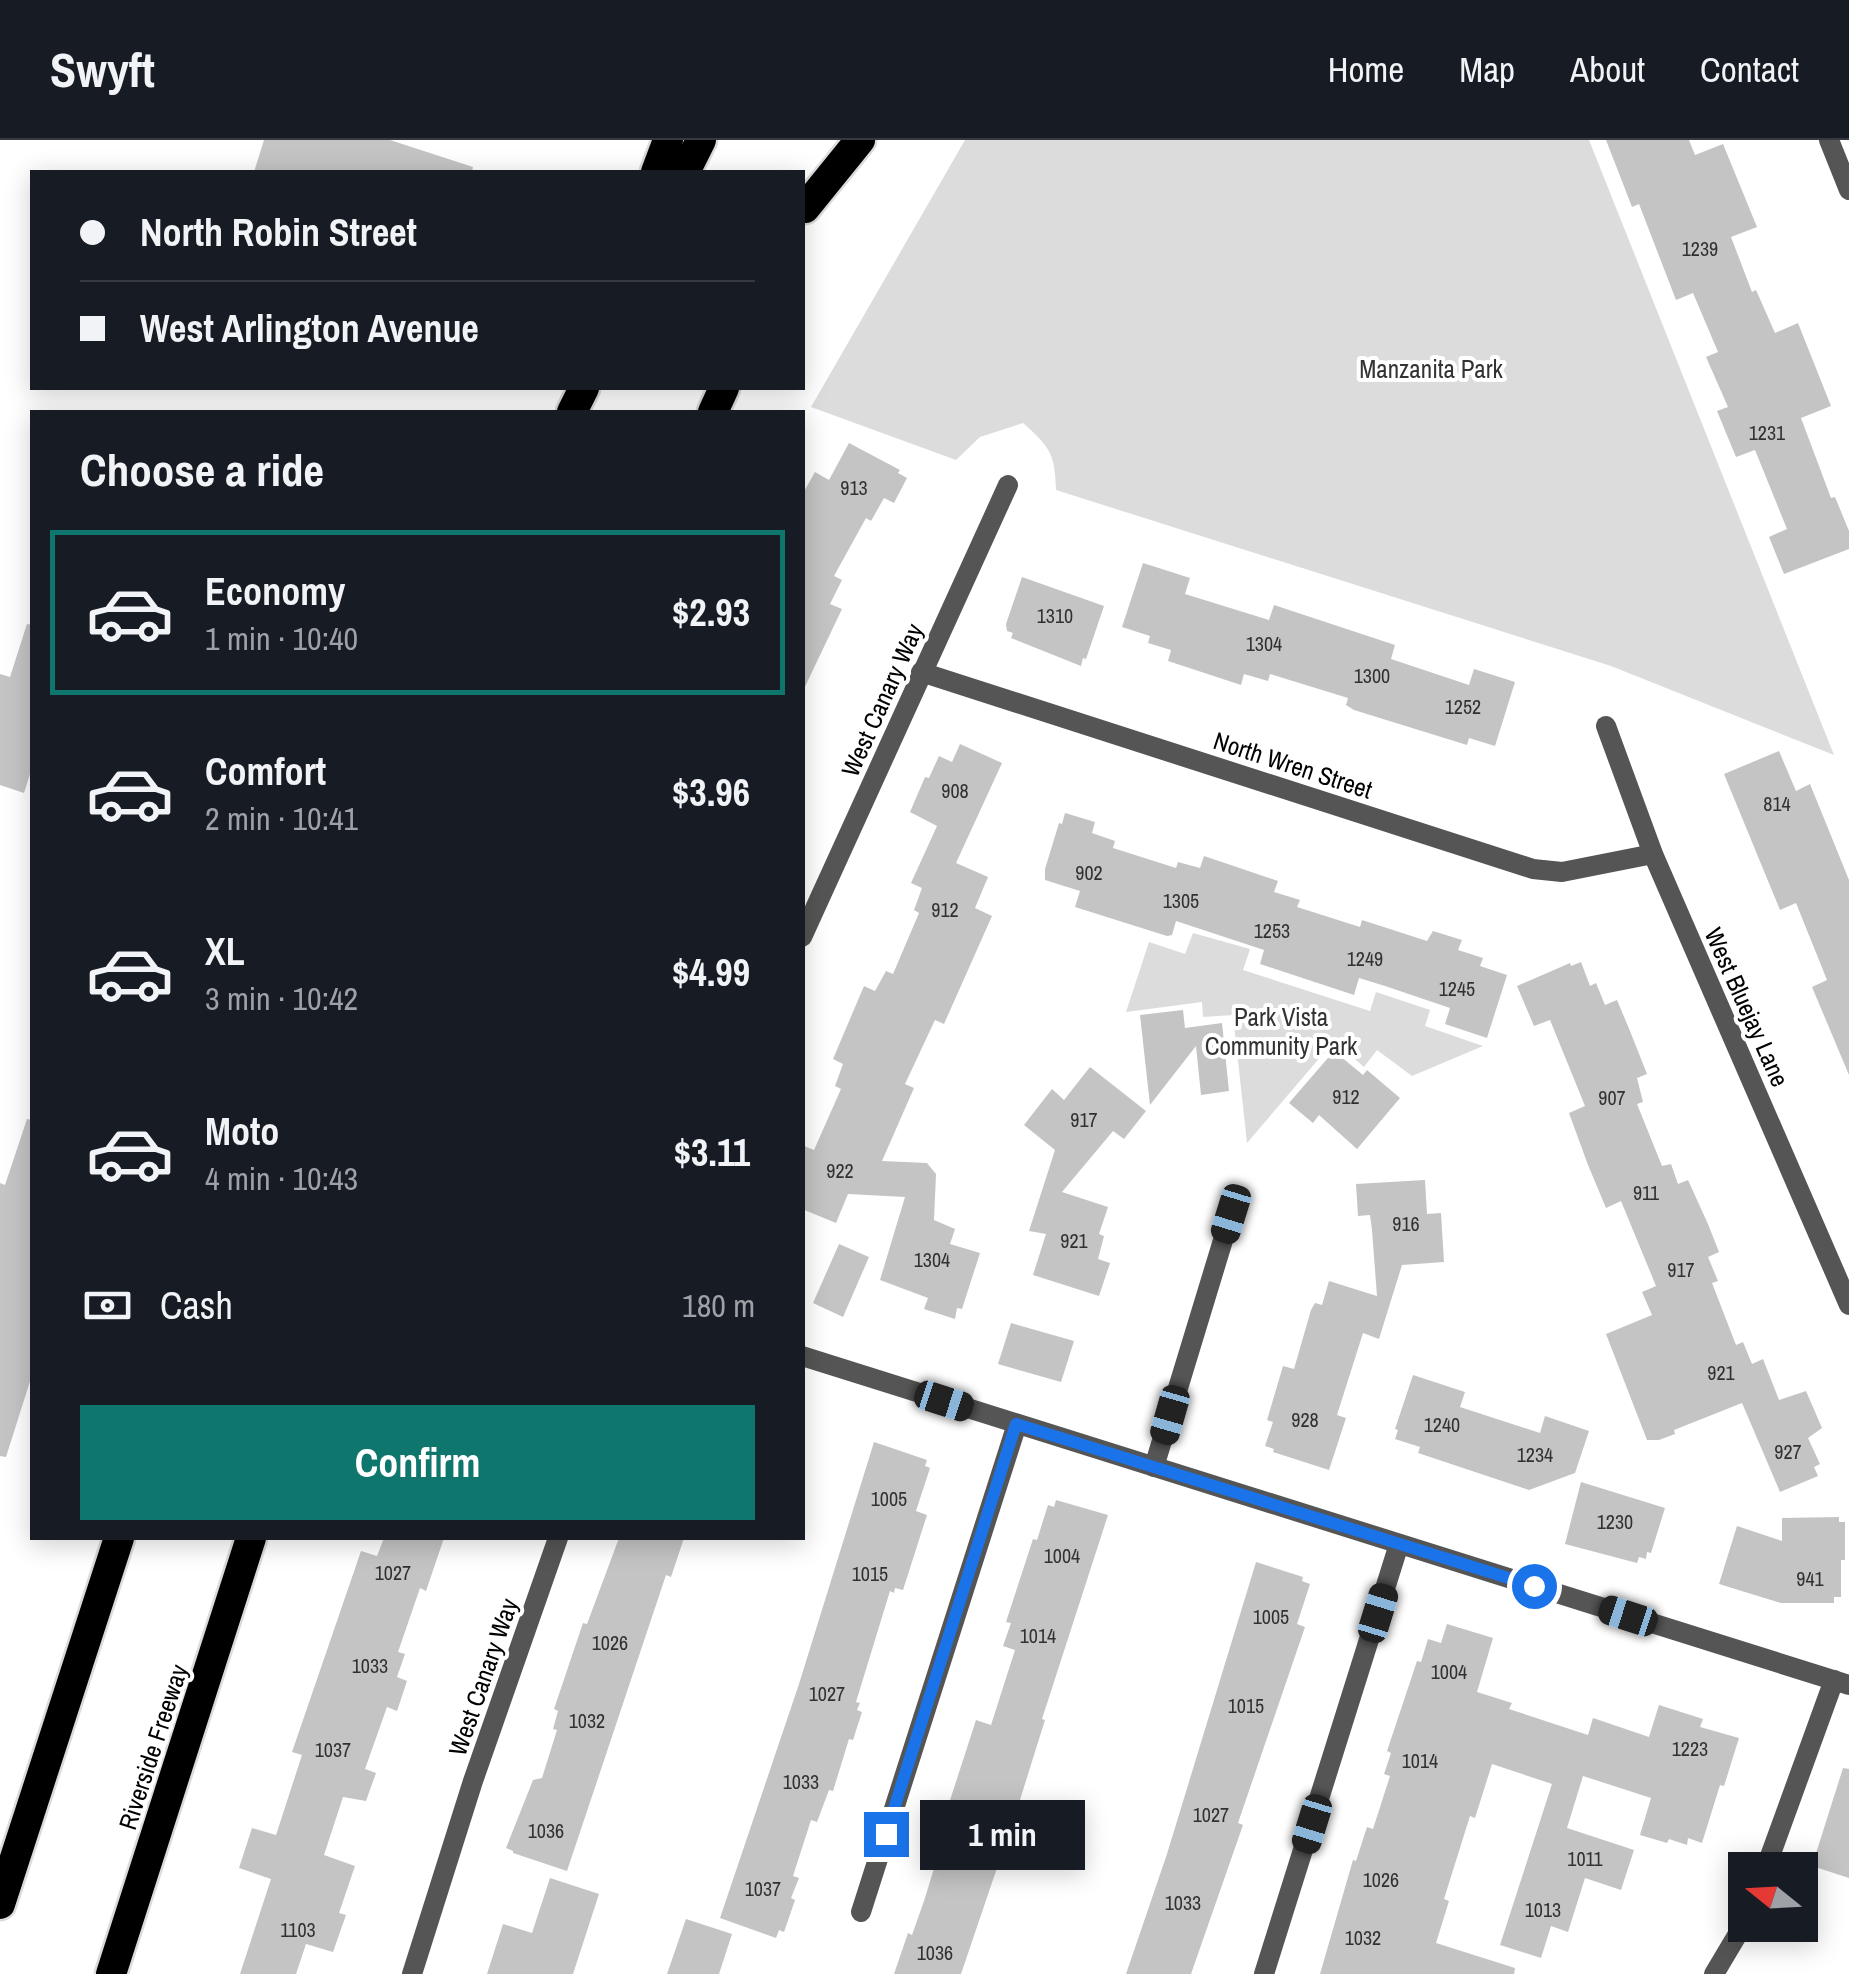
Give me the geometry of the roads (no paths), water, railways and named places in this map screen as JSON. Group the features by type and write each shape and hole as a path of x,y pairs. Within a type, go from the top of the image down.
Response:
{"highway":[{"path":"657,170 668,140"},
{"path":"687,170 701,140"},
{"path":"805,209 836,140"},
{"path":"805,210 860,140"},
{"path":"0,1904 118,1540"},
{"name":"Riverside Freeway","path":"111,1974 250,1540"}],"street":[{"path":"1828,140 1849,190"},
{"name":"West Canary Way","path":"805,930 1008,485"},
{"name":"North Wren Street","path":"921,672 1534,869 1562,872 1653,854"},
{"name":"West Bluejay Lane","path":"1606,726 1653,854 1849,1305"},
{"path":"1154,1467 1231,1214"},
{"path":"805,1357 1841,1683 1772,1852"},
{"path":"861,1912 1016,1424"},
{"name":"West Canary Way","path":"412,1974 557,1540"},
{"path":"1264,1974 1399,1544"},
{"path":"1714,1974 1733,1942"}],"park label":[{"name":"Manzanita Park","path":"1431,369"},
{"name":"Park Vista Community Park","path":"1281,1032"}]}
